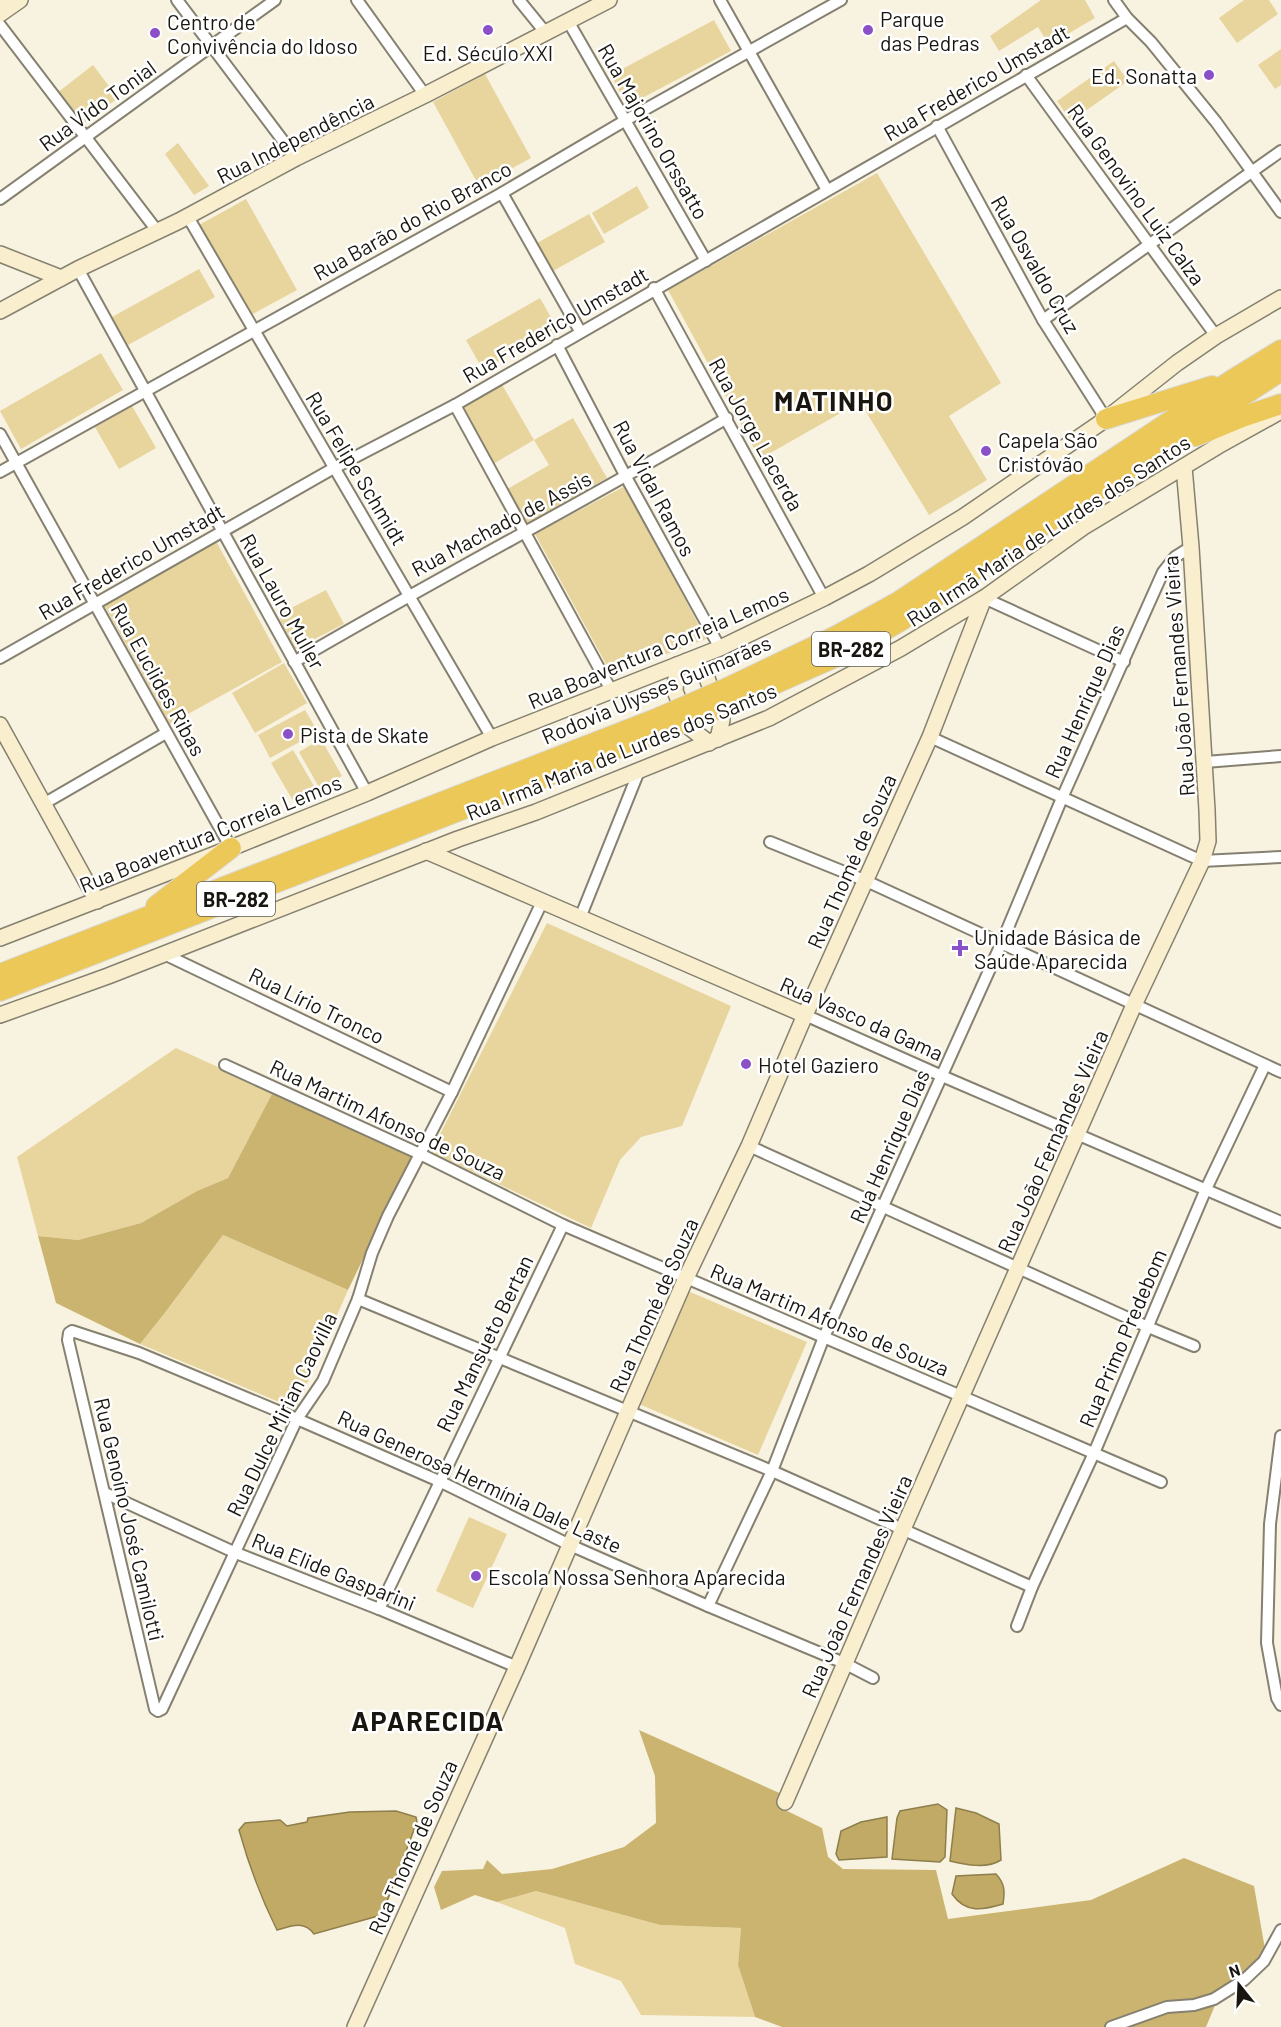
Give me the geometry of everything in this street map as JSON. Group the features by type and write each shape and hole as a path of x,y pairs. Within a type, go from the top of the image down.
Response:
{"highway":[{"name":"Rodovia Ulysses Guimarães","path":"730,695 898,602 1232,380 1281,350"},
{"name":"Rodovia Ulysses Guimarães","path":"0,991 730,695 849,651 902,620 1149,455 1281,371"},
{"path":"1106,419 1232,380"},
{"path":"1149,455 1242,417 1281,404"},
{"name":"Rodovia Ulysses Guimarães","path":"0,974 660,724"},
{"path":"137,921 231,848"}],"street":[{"path":"0,14 20,0"},
{"path":"177,0 296,159"},
{"name":"Rua Vido Tonial","path":"0,199 275,0"},
{"path":"357,0 425,95"},
{"path":"519,0 545,32"},
{"name":"Rua Independência","path":"0,311 78,269 188,217 296,159 609,0"},
{"path":"720,0 827,190"},
{"name":"Rua Barão do Rio Branco","path":"0,472 502,193 626,120 841,0"},
{"path":"1114,0 1216,122 1281,212"},
{"name":"Rua Frederico Umstadt","path":"0,658 334,468 455,405 654,288 706,261 1127,18"},
{"name":"Rua Majorino Orssatto","path":"568,21 706,261"},
{"path":"0,25 158,232"},
{"name":"Rua Genovino Luiz Calza","path":"1026,75 1216,336"},
{"name":"Rua Osvaldo Cruz","path":"937,126 1043,320 1106,419"},
{"path":"1043,320 1281,151"},
{"path":"502,193 580,331"},
{"name":"Rua Felipe Schmidt","path":"188,217 492,738"},
{"path":"0,254 61,278"},
{"name":"Rua Lauro Muller","path":"78,269 367,793"},
{"name":"Rua Jorge Lacerda","path":"654,288 824,598"},
{"name":"Rua Boaventura Correia Lemos","path":"0,938 231,848 367,793 492,738 715,650 824,598 869,574 963,517 1106,419 1177,363 1216,336 1281,298"},
{"name":"Rua Vidal Ramos","path":"557,345 715,650"},
{"path":"455,405 611,690"},
{"name":"Rua Irmã Maria de Lurdes dos Santos","path":"0,1015 164,954 426,851 536,812 770,718 901,648 984,598 1085,526 1281,411"},
{"name":"Rua Machado de Assis","path":"294,662 410,595 626,477 727,418"},
{"name":"Rua Euclides Ribas","path":"0,434 231,848"},
{"name":"Rua João Fernandes Vieira","path":"785,1802 903,1528 1134,1005 1202,861 1208,841 1205,762 1184,467"},
{"name":"Rua Henrique Dias","path":"708,1606 771,1471 824,1337 1002,942 1062,798 1163,572 1175,557 1191,547"},
{"path":"984,598 1124,662"},
{"name":"Rua Thomé de Souza","path":"355,2027 570,1545 686,1278 749,1146 864,880 930,737 984,598"},
{"path":"715,650 705,673 722,720 741,730"},
{"path":"683,753 689,727 675,691 682,663 705,673"},
{"path":"650,676 675,691"},
{"path":"689,727 713,741 722,720"},
{"path":"1,730 45,803 97,901"},
{"path":"45,803 166,733"},
{"path":"930,737 1202,861 1281,856"},
{"path":"1205,762 1281,756"},
{"path":"580,918 639,771"},
{"path":"770,842 864,880 1002,942 1281,1072"},
{"name":"Rua Vasco da Gama","path":"426,851 1281,1222"},
{"name":"Rua Dulce Mirian Caovilla","path":"158,1711 162,1709 297,1419 323,1381 358,1299 380,1234 452,1092 542,902"},
{"name":"Rua Lírio Tronco","path":"164,954 452,1092"},
{"name":"Rua Martim Afonso de Souza","path":"225,1065 420,1154 563,1225 1161,1482"},
{"name":"Rua Primo Predebom","path":"1017,1626 1032,1587 1094,1453 1206,1189 1265,1065"},
{"path":"749,1146 882,1208 1194,1346"},
{"name":"Rua Mansueto Bertan","path":"379,1609 563,1225"},
{"path":"358,1299 771,1471 1032,1587"},
{"name":"Rua Generosa Hermínia Dale Laste","path":"69,1334 75,1330 139,1353 297,1419 440,1481 570,1545 873,1678"},
{"name":"Rua Genoíno José Camilotti","path":"69,1334 68,1340 155,1709 158,1711"},
{"path":"1281,1436 1270,1524 1267,1643 1277,1698 1281,1705"},
{"name":"Rua Elide Gasparini","path":"105,1493 236,1553 379,1609 516,1667"},
{"path":"1112,2027 1167,2007 1194,2005 1214,1999 1244,1980 1264,1961 1281,1930"}],"shaded area":[{"path":"1041,0 1085,0 1095,18 1049,45 1038,27 999,51 990,36"},
{"path":"1244,0 1269,0 1278,14 1237,43 1219,18"},
{"path":"714,20 731,51 627,106 611,75"},
{"path":"1281,49 1281,85 1275,89 1258,65"},
{"path":"1114,61 1128,81 1071,121 1057,101"},
{"path":"93,65 118,98 82,125 57,93"},
{"path":"485,74 531,158 479,186 433,102"},
{"path":"178,143 209,186 194,195 165,154"},
{"path":"877,173 1001,383 949,416 987,480 929,515 860,402 760,459 668,290"},
{"path":"637,186 649,208 604,234 592,213"},
{"path":"246,199 297,290 249,316 199,225"},
{"path":"589,214 605,242 553,271 537,243"},
{"path":"199,269 215,297 128,345 112,317"},
{"path":"540,298 557,328 483,370 466,340"},
{"path":"101,353 123,390 21,449 0,411"},
{"path":"501,383 534,440 493,464 459,407"},
{"path":"132,406 156,448 119,469 95,427"},
{"path":"573,418 607,478 526,524 506,490 549,465 534,440"},
{"path":"625,486 706,639 612,675 535,534"},
{"path":"216,541 282,662 170,724 103,603"},
{"path":"326,590 344,624 295,649 278,615"},
{"path":"284,663 307,703 255,733 232,693"},
{"name":"Pista de Skate","path":"305,710 318,732 270,758 258,735"},
{"path":"321,739 342,776 320,789 299,752"},
{"path":"293,750 314,786 292,799 271,763"},
{"path":"547,923 731,1006 682,1126 641,1137 620,1160 591,1228 431,1152"},
{"path":"176,1048 273,1092 228,1178 197,1191 141,1223 78,1240 38,1236 17,1157"},
{"path":"273,1092 413,1156 348,1290 223,1235 140,1344 56,1303 38,1236 78,1240 141,1223 197,1191 228,1178"},
{"path":"223,1235 348,1290 296,1409 140,1344"},
{"path":"688,1291 807,1342 758,1455 639,1404"},
{"path":"469,1517 507,1534 473,1608 436,1591"},
{"path":"639,1730 784,1795 779,1807 822,1828 828,1857 843,1869 936,1870 948,1919 1091,1900 1184,1858 1254,1886 1266,1955 1218,1998 1206,2027 782,2027 755,2017 738,1965 741,1928 660,1925 536,1891 497,1902 475,1895 441,1910 434,1887 442,1871 483,1869 487,1860 502,1874 552,1869 624,1847 656,1823 655,1776"},
{"path":"938,1804 947,1810 945,1857 940,1862 892,1859 897,1818 900,1811"},
{"path":"956,1808 976,1813 999,1824 1001,1860 989,1865 969,1865 950,1861"},
{"path":"396,1811 416,1817 417,1822 383,1912 378,1916 314,1934 302,1926 277,1930 260,1893 239,1830 245,1823 280,1820 287,1826 307,1822 308,1818 350,1812"},
{"path":"887,1817 887,1857 839,1860 836,1854 841,1831 861,1822"},
{"path":"996,1874 1004,1888 1003,1904 982,1909 969,1908 952,1894 956,1876"},
{"path":"536,1891 660,1925 741,1928 738,1965 755,2017 641,2015 621,1981 575,1964 565,1928 497,1902"}],"place":[{"name":"Ed. Século XXI","path":"488,30"},
{"name":"Parque das Pedras","path":"868,30"},
{"name":"Centro de Convivência do Idoso","path":"155,33"},
{"name":"Ed. Sonatta","path":"1209,75"},
{"name":"Capela São Cristóvão","path":"986,451"},
{"name":"Pista de Skate","path":"288,734"},
{"name":"Unidade Básica de Saúde Aparecida","path":"960,948"},
{"name":"Hotel Gaziero","path":"746,1064"},
{"name":"Escola Nossa Senhora Aparecida","path":"476,1576"}],"district":[{"name":"MATINHO","path":"834,400"},
{"name":"APARECIDA","path":"428,1720"}]}
